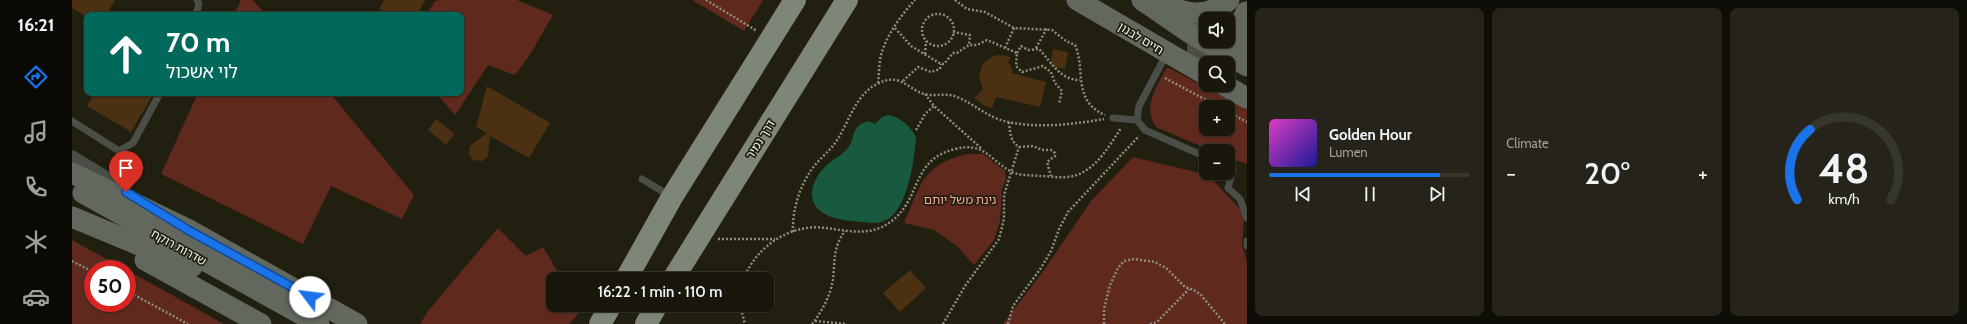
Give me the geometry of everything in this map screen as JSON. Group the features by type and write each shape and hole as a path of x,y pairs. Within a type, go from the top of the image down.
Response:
{"highway":[{"path":"630,272 672,198 795,0"},
{"name":"דרך נמיר","path":"677,272 847,1"},
{"path":"600,324 607,312"},
{"path":"646,324 653,312"}],"main road":[{"name":"חיים לבנון","path":"1077,0 1199,71"},
{"path":"1142,0 1199,33"},
{"path":"1154,0 1182,12 1198,13 1238,6 1242,48 1247,58"},
{"path":"1222,48 1247,66"},
{"path":"1235,91 1247,98"},
{"path":"72,173 188,230 357,324"},
{"name":"שדרות רוקח","path":"72,187 319,324"},
{"path":"72,217 191,286 261,324"},
{"name":"שדרות רוקח","path":"72,217 286,307"}],"street":[{"path":"1227,12 1238,6"},
{"path":"72,158 188,230"}],"lane":[{"path":"197,0 199,4 197,12"},
{"path":"1137,120 1139,106 1167,53"},
{"path":"72,120 119,151 133,142 158,96"},
{"path":"1113,118 1137,120 1145,130 1199,155"},
{"path":"642,179 672,198"},
{"path":"1230,180 1228,188 1240,199 1247,218"},
{"path":"1247,241 1247,246"}],"path":[{"path":"706,0 770,40"},
{"path":"878,83 881,55 895,28 915,0"},
{"path":"955,0 967,9 985,12 1014,28 1028,30 1047,28 1066,41 1075,45 1079,54 1082,91 1092,107 1113,118"},
{"path":"936,15 945,17 951,23 953,32 949,41 940,46 935,46 926,41 923,36 922,26 931,16 936,15"},
{"path":"895,28 911,46 941,64"},
{"path":"1005,48 1014,28"},
{"path":"1047,28 1036,48 1028,50 1021,46 1017,53 1016,66 1022,72 1043,66 1051,72 1062,91 1058,104"},
{"path":"953,32 970,35 969,45"},
{"path":"903,81 918,67 932,72 940,68 941,64 944,64 950,55 969,45 977,45 986,40 1017,53"},
{"path":"925,54 926,41"},
{"path":"1036,48 1039,49 1055,69 1066,77 1080,80"},
{"path":"1051,72 1055,69"},
{"path":"1156,73 1206,100"},
{"path":"793,232 797,200 809,173 833,146 860,99 867,90 878,83 890,80 903,81 925,94 938,96 948,94 957,97 985,114 1009,122 1053,125 1113,118"},
{"path":"925,94 934,106 1011,172 1067,178 1087,171 1106,150 1126,119"},
{"path":"916,130 925,114 934,106"},
{"path":"1235,116 1247,122"},
{"path":"1009,122 1010,136 1018,147"},
{"path":"1008,324 1013,306 1041,268 1051,251 1059,229 1068,212 1145,130"},
{"path":"1018,147 1033,146 1053,151 1055,156 1047,162 1051,176"},
{"path":"697,239 776,239 807,228 824,227 845,232 869,231 883,227 896,219 907,205 923,168 943,153 964,147 974,147 984,150"},
{"path":"943,324 965,286 999,239 1004,219 1004,195 1018,147"},
{"path":"812,324 828,295 833,280 835,248 839,239 845,232"},
{"path":"749,272 759,256 776,239"},
{"path":"1104,324 1106,297 1118,268 1124,261 1134,259 1155,262 1166,268 1189,289 1200,294 1225,324"},
{"path":"72,261 84,267"},
{"path":"1150,324 1157,322 1189,289"},
{"path":"136,296 188,324"},
{"path":"742,312 745,324"},
{"path":"815,320 847,324"}],"green space":[{"path":"241,0 253,0 263,12 235,12"},
{"path":"517,0 553,15 531,53 515,75 488,65 455,115 439,96 464,96 464,12 428,12 435,1"},
{"path":"692,0 763,0 744,31"},
{"path":"1167,67 1199,84 1199,92 1215,92 1230,100 1199,100 1199,136 1235,136 1235,103 1247,109 1247,164 1235,160 1235,144 1199,144 1199,145 1156,127 1150,111 1152,96"},
{"path":"197,96 332,96 414,195 402,219 331,186 303,244 161,174"},
{"name":"גינת משל יותם","path":"968,154 983,154 1005,171 1006,179 1002,189 1000,221 994,240 974,265 957,246 934,230 904,223 920,187 932,170 952,159"},
{"path":"1133,157 1199,173 1199,180 1213,180 1241,210 1244,219 1242,244 1247,262 1247,324 1003,324 1044,270 1091,201"},
{"path":"498,228 526,256 543,247 558,272 546,272 546,312 580,312 569,324 420,324 428,311"},
{"path":"72,240 109,260 84,260 84,312 136,312 136,275 224,324 72,324"}],"shaded area":[{"path":"888,115 893,116 905,123 916,137 911,175 907,190 894,214 885,221 874,223 837,218 820,211 815,205 812,196 815,181 819,174 826,165 847,149 858,126 868,121 875,124 882,117"}],"building":[{"path":"72,0 115,0 108,12 84,12 84,15 72,8"},
{"path":"384,0 425,0 419,12 384,12 379,9"},
{"path":"1053,49 1068,52 1065,69 1050,66"},
{"path":"1000,55 1011,57 1008,62 1012,68 1012,73 1046,82 1040,107 996,97 992,108 985,106 974,98 983,90 979,75 983,63 993,56"},
{"path":"487,86 550,123 529,158 490,136 488,157 482,161 472,160 469,153 470,146 487,133 476,127"},
{"path":"92,96 152,96 131,132 87,106"},
{"path":"436,119 455,134 446,145 428,130"},
{"path":"910,270 926,288 900,312 883,293"}],"route":[{"path":"126,192 188,230 310,297"}]}
